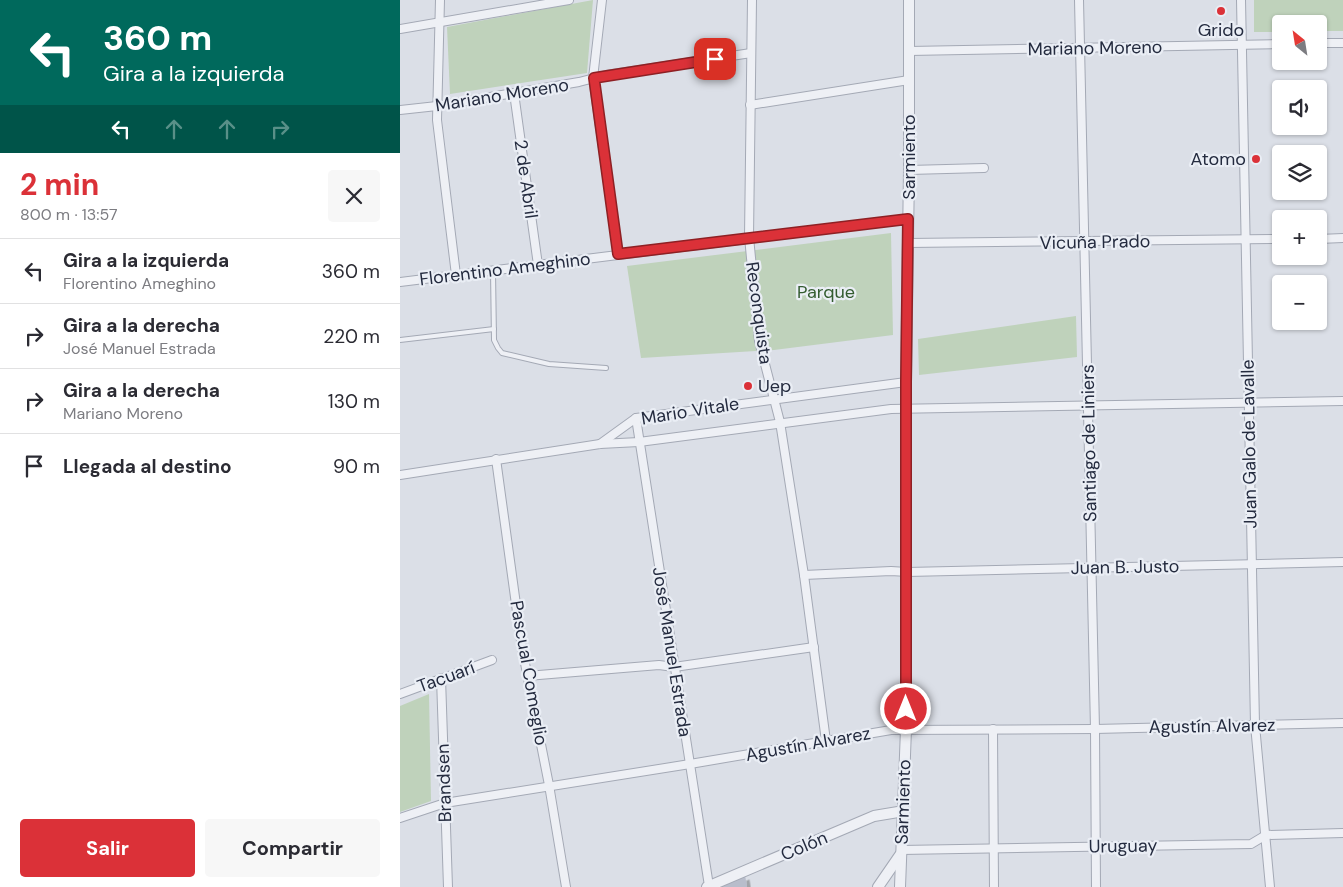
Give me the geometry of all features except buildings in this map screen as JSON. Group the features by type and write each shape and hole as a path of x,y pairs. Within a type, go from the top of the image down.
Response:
{"street":[{"path":"440,0 437,120 456,275"},
{"path":"400,29 569,0"},
{"path":"602,0 594,78 618,254"},
{"name":"Reconquista","path":"752,0 749,237 759,341 780,422 804,575 826,741"},
{"name":"Sarmiento","path":"900,887 906,729 909,0"},
{"name":"Santiago de Liniers","path":"1079,0 1095,729 1096,887"},
{"name":"Juan Galo de Lavalle","path":"1242,0 1255,725 1270,887"},
{"path":"1328,44 1343,43"},
{"name":"Mariano Moreno","path":"909,51 1272,44"},
{"name":"Mariano Moreno","path":"400,110 437,106 594,78 751,54"},
{"path":"750,105 909,80"},
{"name":"2 de Abril","path":"514,93 538,265"},
{"path":"909,170 984,168"},
{"name":"Florentino Ameghino","path":"400,282 749,237 908,219"},
{"path":"1327,239 1343,238"},
{"name":"Vicuña Prado","path":"908,243 1272,239"},
{"name":"Mario Vitale","path":"600,444 636,418 906,382"},
{"name":"Mario Vitale","path":"400,475 600,444 639,442 780,422 891,409 1343,401"},
{"name":"José Manuel Estrada","path":"636,418 708,887"},
{"name":"Pascual Comeglio","path":"496,459 522,648 549,785 566,887"},
{"name":"Juan B. Justo","path":"804,575 891,571 1343,562"},
{"path":"527,676 659,665 674,667 814,647"},
{"name":"Tacuarí","path":"400,694 492,660"},
{"name":"Brandsen","path":"441,678 448,887"},
{"name":"Agustín Alvarez","path":"400,818 445,803 906,729 1095,729 1343,723"},
{"path":"993,729 994,887"},
{"name":"Colón","path":"708,887 874,816 904,811"},
{"name":"Uruguay","path":"901,852 1251,844 1266,835 1343,832"},
{"name":"Sarmiento","path":"878,887 901,852"}],"lane":[{"path":"493,271 494,340 502,353 549,364 606,368"},
{"path":"400,340 494,328"}],"green space":[{"path":"593,0 587,73 450,94 447,27"},
{"path":"1254,0 1343,0 1343,31 1328,31 1328,15 1272,15 1272,32 1254,32"},
{"name":"Parque","path":"891,233 893,335 774,350 641,358 627,266"},
{"path":"1076,316 1077,357 919,375 918,339"},
{"path":"429,694 431,801 400,812 400,706"}],"place":[{"name":"Grido","path":"1221,11"},
{"name":"Atomo","path":"1256,159"},
{"name":"Uep","path":"748,386"}],"route":[{"path":"715,59 594,78 618,254 908,219 906,709"}]}
